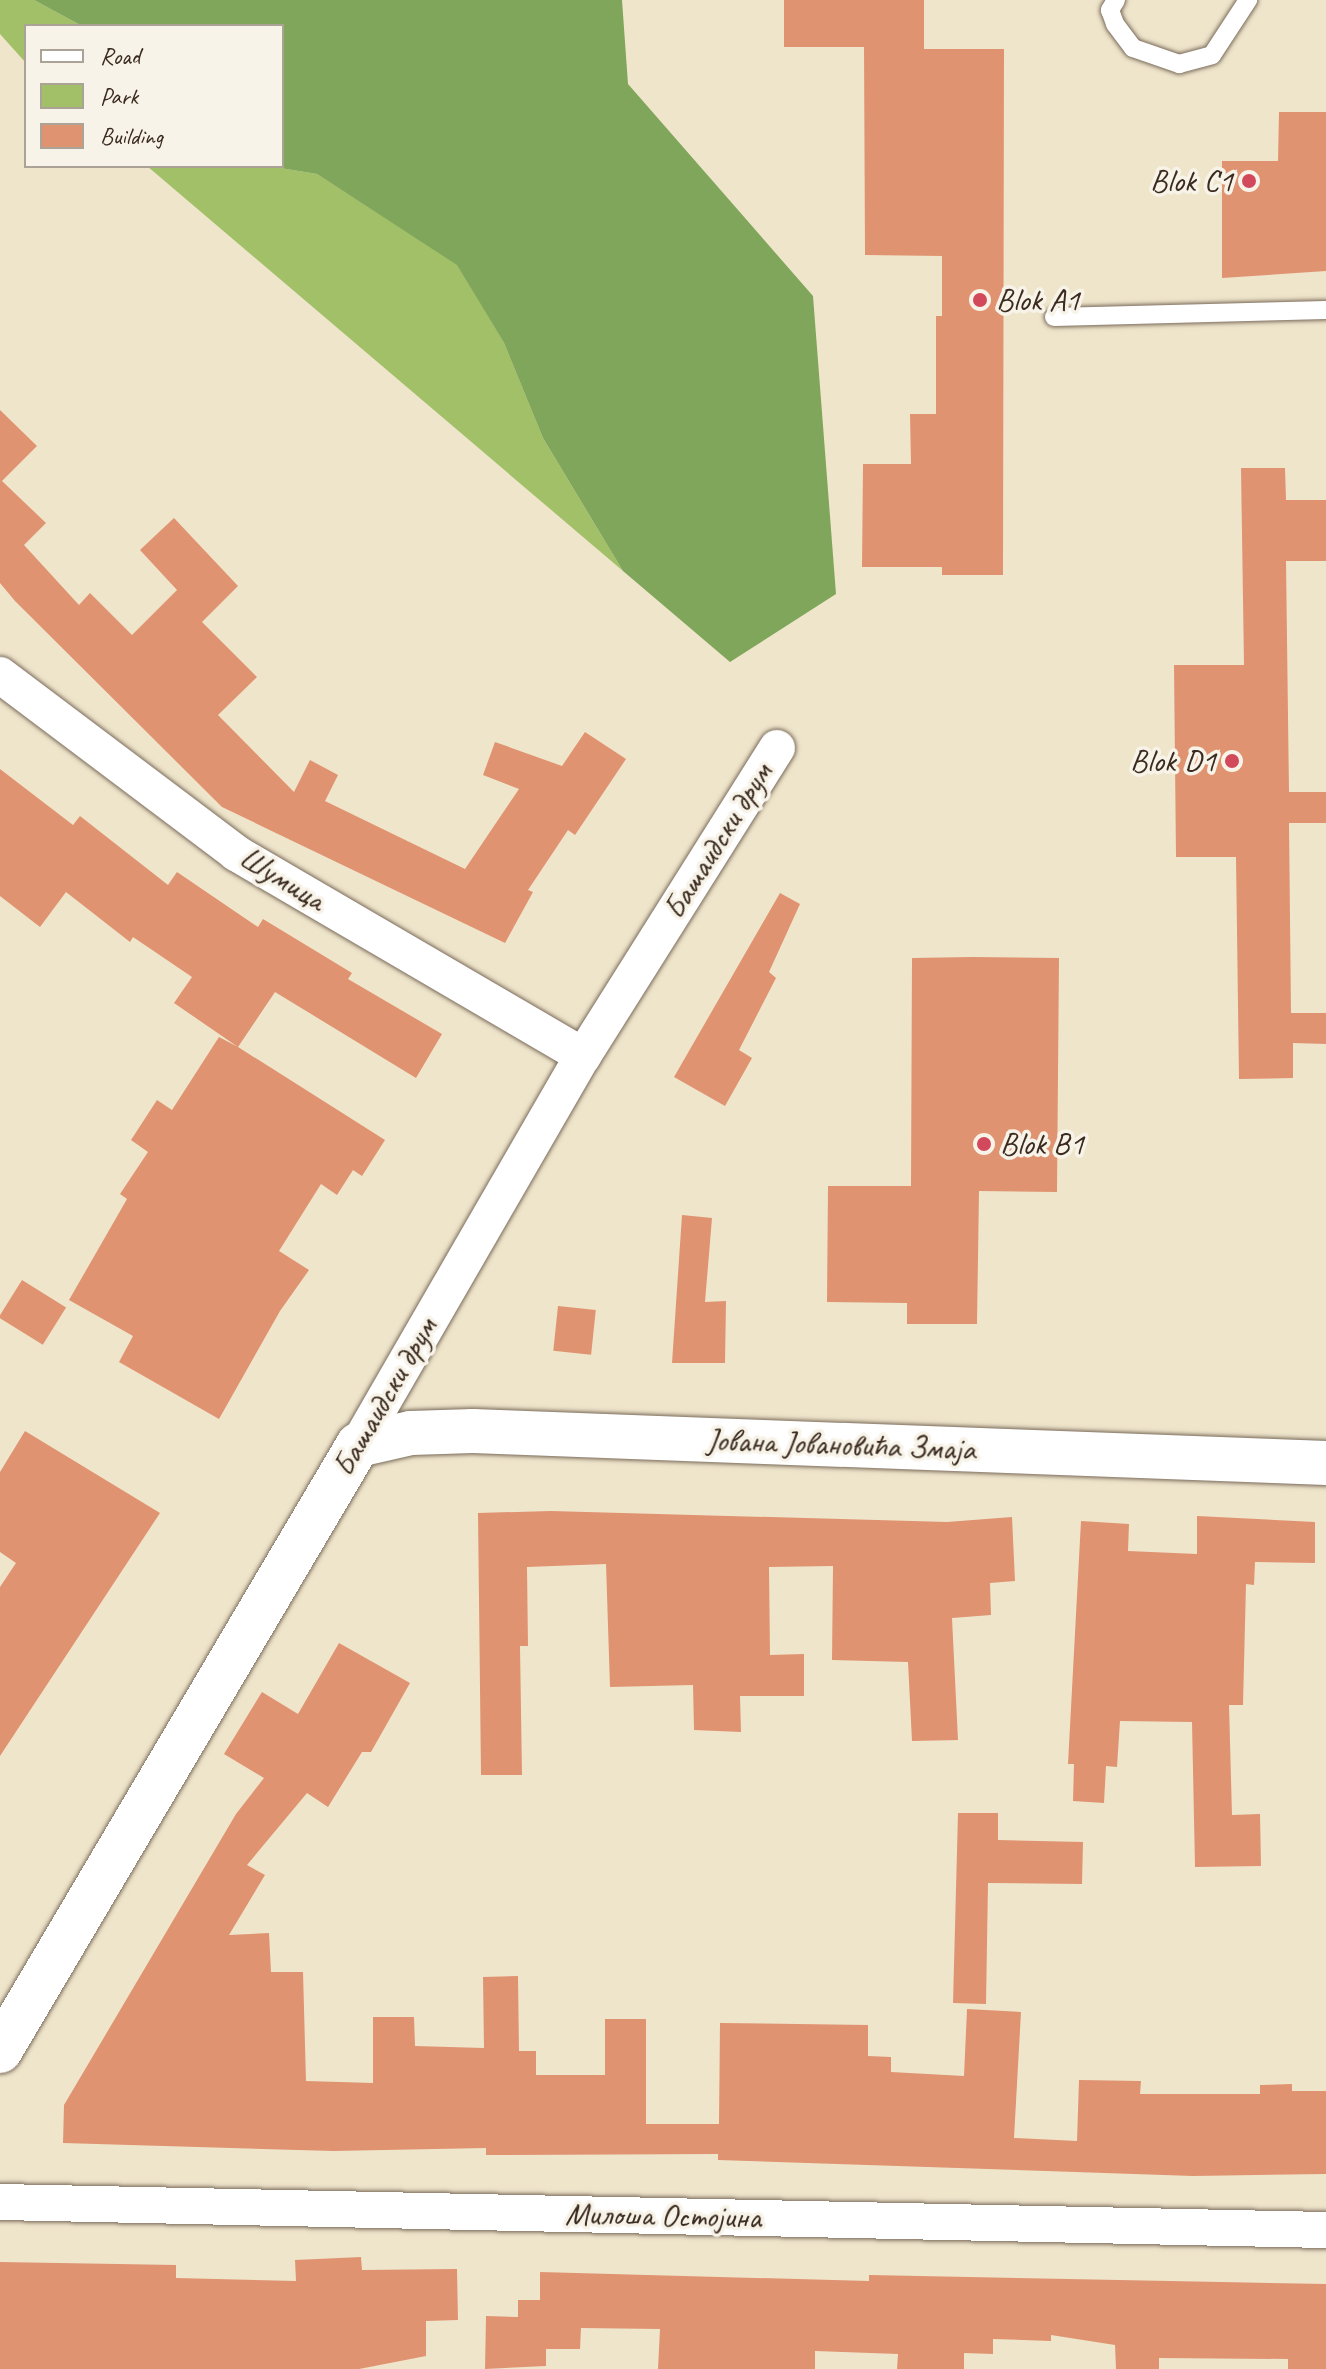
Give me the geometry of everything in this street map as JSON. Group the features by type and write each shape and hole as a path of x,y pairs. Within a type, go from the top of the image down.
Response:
{"street":[{"name":"Шумица","path":"0,675 236,853 583,1056"},
{"name":"Башаидски друм","path":"0,2051 358,1445 583,1056 777,748"},
{"name":"Јована Јовановића Змаја","path":"358,1445 411,1433 473,1431 1326,1463"},
{"name":"Милоша Остојина","path":"0,2202 1326,2230"}],"lane":[{"path":"1116,0 1110,10 1115,24 1133,48 1146,57 1179,64 1212,55 1248,0"},
{"path":"1054,317 1326,310"}],"green space":[{"path":"0,0 34,0 78,24 24,24 24,61 0,34"},
{"path":"34,0 622,0 628,84 813,296 836,594 730,662 623,571 543,438 504,343 457,265 317,174 280,168 284,168 284,24 78,24"},
{"path":"149,168 280,168 317,174 457,264 504,343 543,438 623,571"}],"building":[{"name":"Blok A1","path":"784,0 924,0 924,49 1004,49 1003,575 942,575 942,567 862,567 863,464 911,464 910,414 936,414 936,316 942,316 942,256 865,255 864,47 784,47"},
{"name":"Blok C1","path":"1279,112 1326,112 1326,271 1222,278 1222,161 1278,161"},
{"path":"0,410 37,446 2,481 46,523 24,545 79,605 90,593 132,635 177,590 140,550 174,518 238,586 202,622 257,677 218,715 294,792 310,760 338,775 325,801 465,869 519,789 483,775 495,742 562,766 585,732 626,759 575,835 568,830 528,890 533,892 505,943 222,807 15,601 0,583"},
{"name":"Blok D1","path":"1241,468 1285,468 1286,500 1326,500 1326,561 1286,561 1289,792 1326,792 1326,823 1289,823 1291,1013 1326,1013 1326,1044 1293,1043 1293,1078 1239,1079 1236,857 1176,857 1174,665 1244,665"},
{"path":"0,769 73,825 80,816 168,885 177,872 258,927 263,919 352,973 348,979 442,1034 416,1078 275,992 238,1047 174,1003 192,977 133,937 130,942 66,892 40,927 0,896"},
{"path":"780,893 800,904 769,972 776,978 739,1050 752,1058 725,1106 674,1077"},
{"name":"Blok B1","path":"912,958 1059,958 1057,1192 979,1191 977,1324 907,1324 907,1303 827,1302 828,1186 911,1186"},
{"path":"219,1037 385,1140 362,1176 353,1170 337,1195 321,1184 279,1251 309,1270 280,1311 219,1419 119,1362 133,1336 69,1300 127,1199 120,1194 148,1152 131,1140 157,1100 172,1110"},
{"path":"682,1215 712,1218 705,1302 726,1301 725,1363 672,1363"},
{"path":"22,1280 66,1308 43,1345 0,1318"},
{"path":"558,1306 596,1310 591,1355 553,1351"},
{"path":"25,1431 160,1513 0,1756 0,1587 16,1563 0,1552 0,1472"},
{"path":"551,1511 947,1522 1012,1517 1015,1581 990,1583 991,1615 952,1618 958,1740 912,1741 908,1662 832,1660 833,1566 769,1567 770,1655 804,1654 804,1696 740,1696 741,1732 694,1730 693,1685 610,1687 606,1564 527,1567 528,1646 520,1646 522,1775 481,1775 478,1513"},
{"path":"1197,1516 1315,1522 1315,1563 1255,1562 1254,1585 1246,1584 1243,1705 1229,1705 1232,1815 1260,1814 1261,1866 1195,1867 1192,1722 1120,1721 1117,1767 1106,1766 1104,1803 1073,1801 1074,1764 1068,1764 1081,1521 1129,1524 1128,1551 1197,1554"},
{"path":"339,1643 410,1683 371,1752 362,1752 328,1807 307,1793 247,1865 265,1875 229,1935 269,1933 271,1972 303,1972 306,2081 373,2083 373,2017 414,2017 415,2046 484,2048 483,1977 518,1976 519,2051 536,2051 536,2075 605,2075 605,2019 646,2019 646,2124 719,2124 720,2023 868,2025 868,2056 891,2057 891,2072 964,2076 967,2009 1021,2012 1014,2138 1077,2141 1079,2080 1141,2081 1140,2094 1260,2094 1260,2085 1292,2084 1292,2091 1326,2091 1326,2174 1193,2176 718,2160 718,2154 486,2155 486,2148 333,2151 63,2143 64,2105 236,1814 264,1778 224,1754 262,1692 298,1714"},
{"path":"958,1813 998,1813 998,1840 1083,1842 1082,1884 988,1883 986,2004 953,2003"},
{"path":"361,2257 362,2270 457,2269 458,2320 426,2321 426,2356 359,2369 0,2369 0,2262 176,2265 176,2278 296,2281 295,2260"},
{"path":"540,2272 869,2281 869,2275 1326,2284 1326,2369 1288,2369 1288,2359 1159,2358 1159,2369 1116,2369 1115,2345 1051,2335 1051,2341 993,2339 993,2354 964,2353 964,2369 897,2369 898,2354 815,2351 815,2369 658,2369 660,2329 581,2328 580,2349 546,2349 546,2366 485,2369 486,2316 518,2317 518,2300 540,2300"}],"place":[{"name":"Blok C1","path":"1249,181"},
{"name":"Blok A1","path":"980,300"},
{"name":"Blok D1","path":"1232,761"},
{"name":"Blok B1","path":"984,1144"}]}
